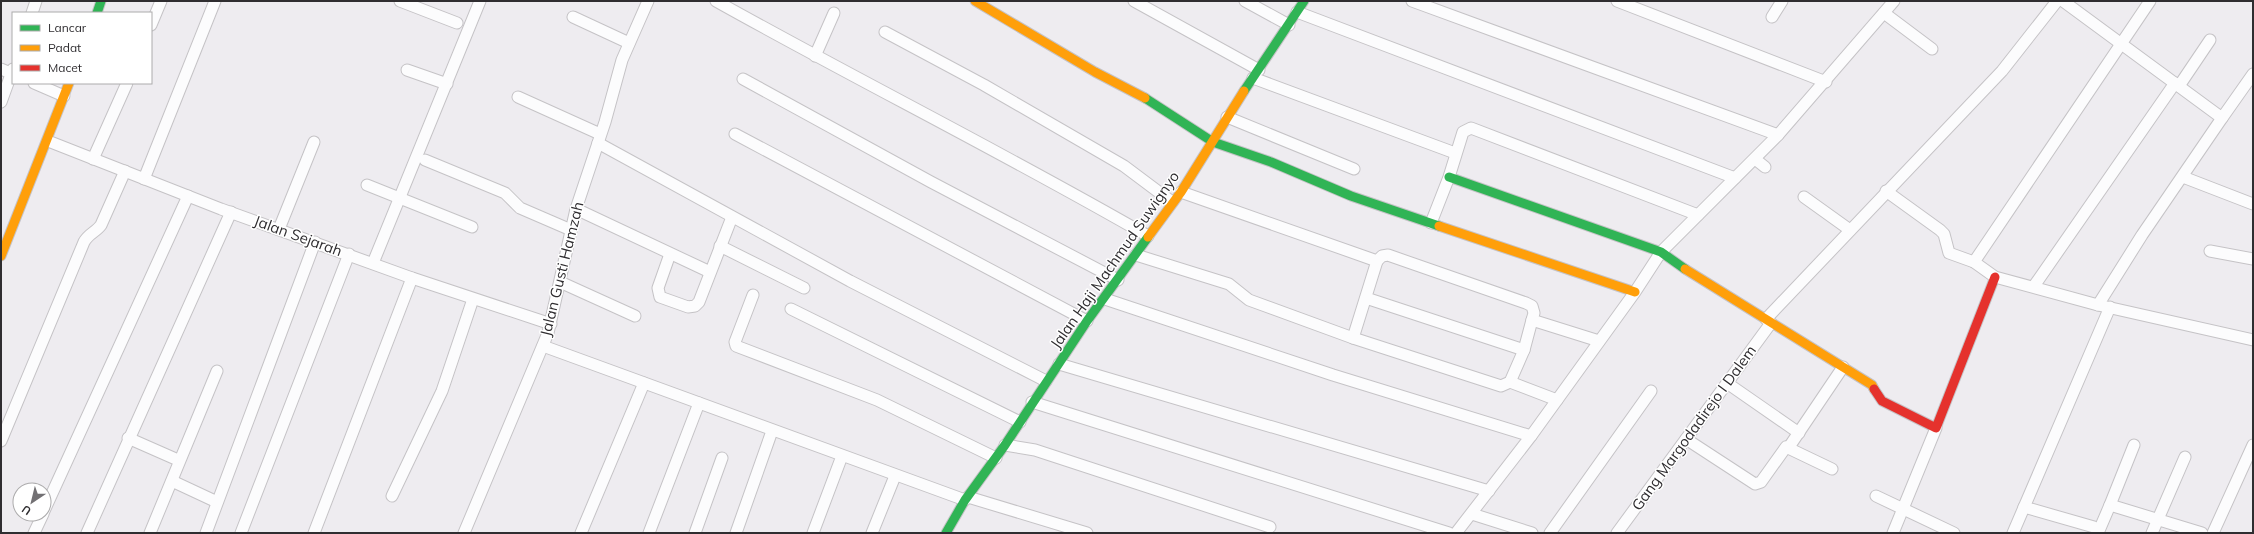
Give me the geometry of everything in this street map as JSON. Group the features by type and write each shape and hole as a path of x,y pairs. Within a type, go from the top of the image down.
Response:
{"street":[{"path":"32,12 36,1"},
{"path":"97,12 101,1"},
{"path":"152,23 161,1"},
{"path":"144,179 215,1"},
{"path":"400,1 456,23"},
{"path":"373,263 480,1"},
{"name":"Jalan Gusti Hamzah","path":"464,533 551,324 576,209 599,139 622,60 648,1"},
{"path":"716,1 815,56 1098,207 1148,236"},
{"path":"975,1 1095,72 1160,106 1212,142 1270,162 1351,196 1635,292"},
{"path":"1134,1 1256,74 1456,153"},
{"path":"1245,1 1289,26"},
{"name":"Jalan Haji Machmud Suwignyo","path":"946,533 967,499 1005,445 1087,321 1105,299 1172,202 1181,192 1227,117 1289,26 1304,1"},
{"path":"1412,1 1778,136"},
{"path":"1617,1 1826,82"},
{"path":"1772,17 1782,1"},
{"path":"2062,1 2222,118"},
{"name":"Gang Margodadirejo I Dalem","path":"1617,533 1727,383 1768,321 1886,191 2002,71 2062,1"},
{"path":"1974,262 2150,1"},
{"path":"1456,533 1531,436 1635,292 1661,252 1778,136 1826,82 1888,5 1932,49"},
{"path":"1297,12 1736,178"},
{"path":"815,56 834,13"},
{"path":"573,17 629,43"},
{"path":"885,32 984,85 1124,166 1172,202"},
{"path":"2034,286 2177,84 2210,40"},
{"path":"407,70 447,84"},
{"path":"1,102 10,71"},
{"path":"2098,305 2142,235 2253,74"},
{"path":"743,79 938,186 1118,280"},
{"path":"36,84 64,96"},
{"path":"1,256 48,141 69,84"},
{"path":"93,159 127,84"},
{"path":"518,97 599,139 732,218 850,281 1046,381"},
{"path":"1227,117 1354,169"},
{"path":"1431,223 1449,177 1463,132 1471,128 1698,215"},
{"path":"735,134 1087,321"},
{"name":"Jalan Sejarah","path":"48,141 188,196 350,254 412,278 551,324"},
{"path":"279,229 314,142"},
{"path":"1755,159 1765,167"},
{"path":"425,160 506,193 520,208 571,230"},
{"path":"1,441 84,242 88,236 97,231 101,225 125,171"},
{"path":"2183,176 2253,204"},
{"path":"1449,177 1661,252 1683,268 1872,385 1882,401 1936,428"},
{"path":"367,185 472,227"},
{"path":"1886,191 1940,230 1944,234 1949,253 1974,262 1995,277 2034,286 2098,305 2253,340"},
{"path":"1181,192 1377,261"},
{"path":"52,494 188,196"},
{"path":"1804,197 1850,230"},
{"path":"576,209 710,272"},
{"path":"87,533 128,438 231,212"},
{"path":"670,254 658,288 660,297 688,307 695,306 699,302 732,218"},
{"path":"206,533 315,242"},
{"path":"720,246 804,288"},
{"path":"2210,251 2253,259"},
{"path":"241,533 350,254"},
{"path":"1136,255 1229,284 1249,300 1353,338 1501,386 1510,382 1524,350 1534,313 1532,306 1526,303 1388,255 1382,256 1377,261 1353,338"},
{"path":"1893,533 1995,277"},
{"path":"314,533 412,278"},
{"path":"560,282 635,316"},
{"path":"753,295 736,342 736,346 877,400 996,458"},
{"path":"1366,298 1524,350"},
{"path":"392,496 442,391 473,299"},
{"path":"1105,299 1333,375 1531,436"},
{"path":"2013,533 2110,307"},
{"path":"791,309 1020,422"},
{"path":"1532,320 1599,341"},
{"path":"543,346 895,476 967,499 1087,533"},
{"path":"1059,364 1489,491"},
{"path":"1686,438 1755,484 1761,482 1784,449 1789,447 1843,367"},
{"path":"150,533 172,481 178,460 216,371"},
{"path":"1510,382 1557,400"},
{"path":"581,533 644,383"},
{"path":"1727,383 1799,432"},
{"path":"1550,533 1651,391"},
{"path":"1032,402 1449,533"},
{"path":"649,533 699,403"},
{"path":"736,533 772,431"},
{"path":"128,438 178,460"},
{"path":"1005,445 1034,450 1270,527"},
{"path":"2024,507 2096,530 2110,505 2134,445"},
{"path":"2214,533 2253,445"},
{"path":"1789,447 1832,469"},
{"path":"813,533 842,456"},
{"path":"2152,533 2185,457"},
{"path":"695,533 722,458"},
{"path":"872,533 895,476"},
{"path":"172,481 218,502"},
{"path":"1876,496 1950,532"},
{"path":"2110,505 2202,533"},
{"path":"1472,514 1532,533"},
{"path":"34,533 39,522"}],"traffic: fast":[{"path":"97,12 101,1"},
{"path":"1244,91 1304,1"},
{"path":"1145,98 1213,142 1271,162 1351,196 1439,226"},
{"path":"1449,177 1661,252 1685,269"},
{"path":"946,533 965,500 1005,445 1087,321 1148,237"}],"traffic: slow":[{"path":"975,1 1095,72 1145,98"},
{"path":"1,256 69,84"},
{"path":"1148,237 1181,192 1244,91"},
{"path":"1439,226 1635,292"},
{"path":"1685,269 1872,385 1874,389"}],"traffic: jam":[{"path":"1874,389 1882,401 1936,428 1995,277"}]}
